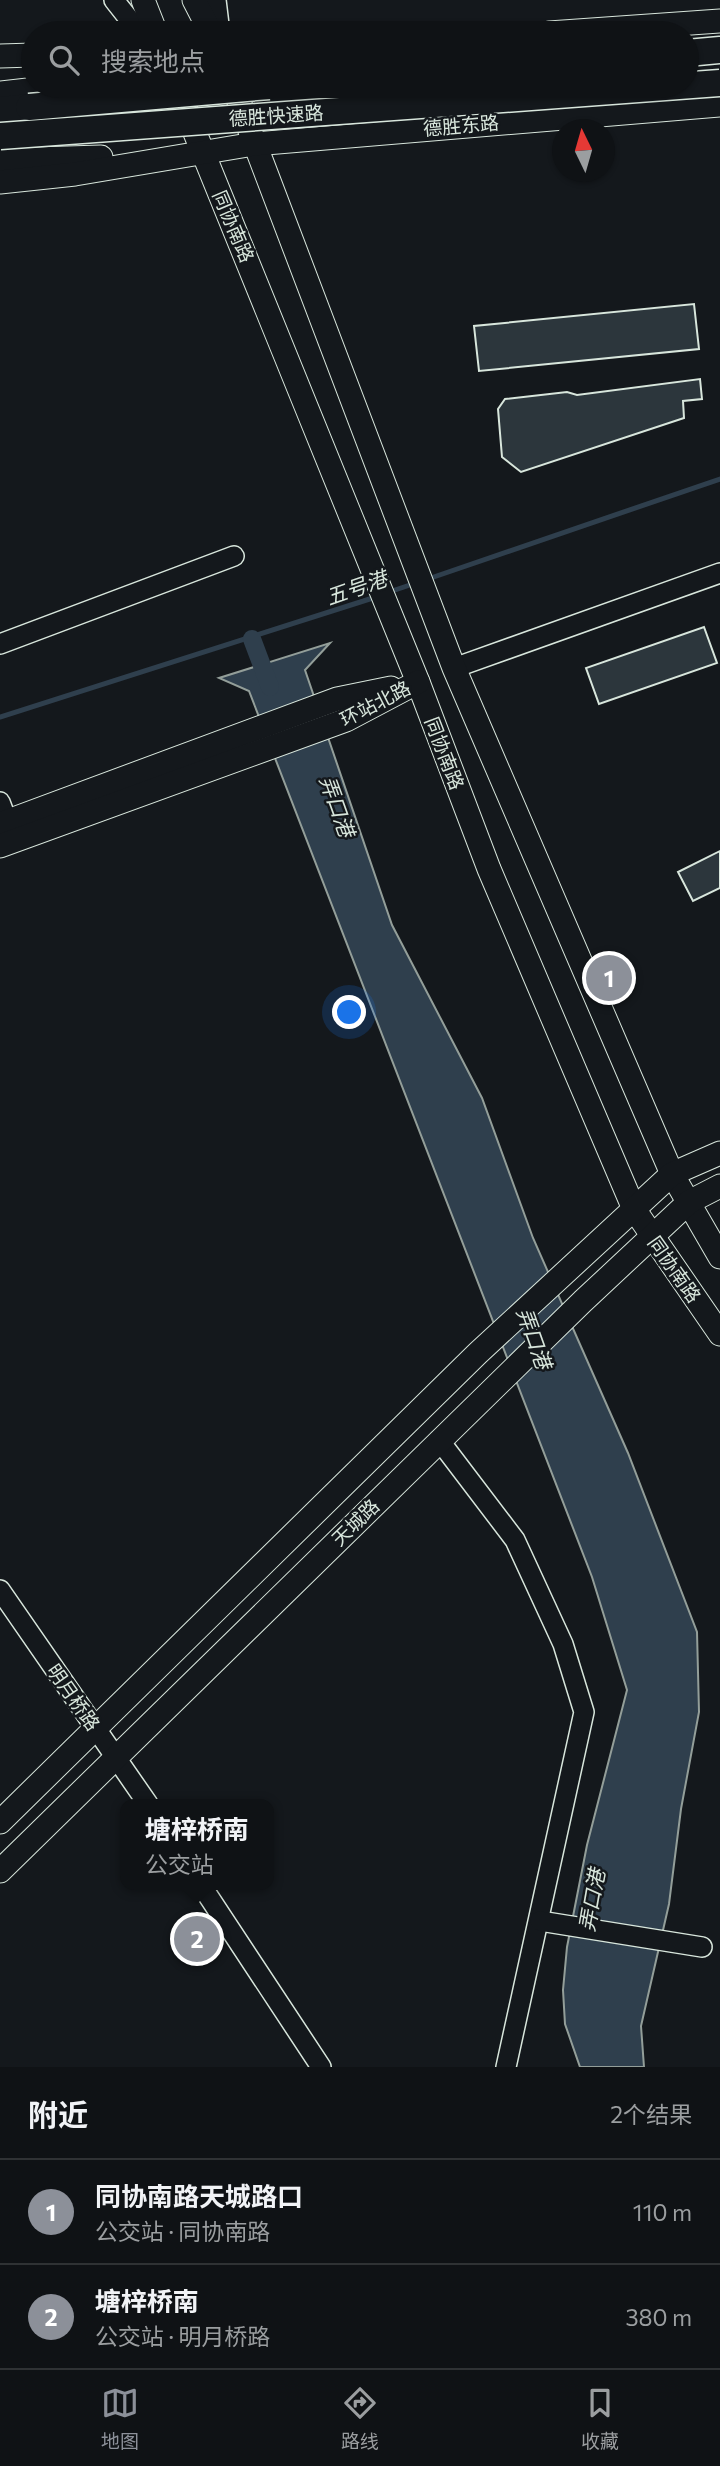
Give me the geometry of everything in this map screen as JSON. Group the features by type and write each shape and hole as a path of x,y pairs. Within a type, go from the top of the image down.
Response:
{"highway":[{"path":"699,52 720,50"},
{"name":"德胜快速路","path":"699,85 720,83"},
{"name":"德胜快速路","path":"0,107 132,98"},
{"name":"德胜快速路","path":"7,137 522,98"}],"main road":[{"path":"143,0 151,21"},
{"path":"194,0 205,21"},
{"path":"699,22 720,21"},
{"path":"0,56 21,55"},
{"path":"0,93 21,91"},
{"name":"同协南路","path":"181,98 202,154 240,238 418,682 489,869 634,1209 720,1334"},
{"path":"237,98 454,668 672,1174 720,1257"},
{"name":"德胜东路","path":"0,182 202,154 254,144 720,105"},
{"name":"德胜东路","path":"0,160 202,154"},
{"name":"环站北路","path":"4,827 243,746 418,682"},
{"name":"天城路","path":"0,1822 478,1353 567,1270 672,1174 720,1153"},
{"name":"天城路","path":"0,1871 583,1301 689,1202 720,1185"}],"street":[{"path":"114,0 131,21"},
{"path":"216,0 219,21"},
{"path":"0,644 234,556"},
{"path":"454,668 720,573"},
{"path":"439,1440 515,1540 563,1644 584,1712 506,2067"},
{"name":"明月桥路","path":"0,1590 145,1799"},
{"path":"204,1890 321,2067"},
{"path":"540,1921 702,1947"}],"water":[{"path":"330,643 305,670 392,925 482,1098 533,1238 628,1453 697,1632 699,1712 681,1809 669,1904 641,2026 644,2067 580,2067 565,2024 563,1990 567,1947 587,1845 627,1690 592,1577 249,691 219,678"}],"building":[{"path":"694,304 699,349 479,371 474,326"},
{"path":"700,379 702,399 683,401 684,418 521,472 502,457 498,409 505,399 567,392 577,395"},
{"path":"704,627 717,663 599,704 586,668"},
{"path":"720,851 720,888 693,901 678,872"}],"waterway":[{"name":"五号港","path":"425,580 720,479"},
{"name":"五号港","path":"389,592 416,583"},
{"name":"五号港","path":"0,717 376,597"},
{"name":"弄口港","path":"252,639 270,687"}],"place":[{"name":"同协南路天城路口","path":"609,978"},
{"name":"塘梓桥南","path":"197,1939"}]}
